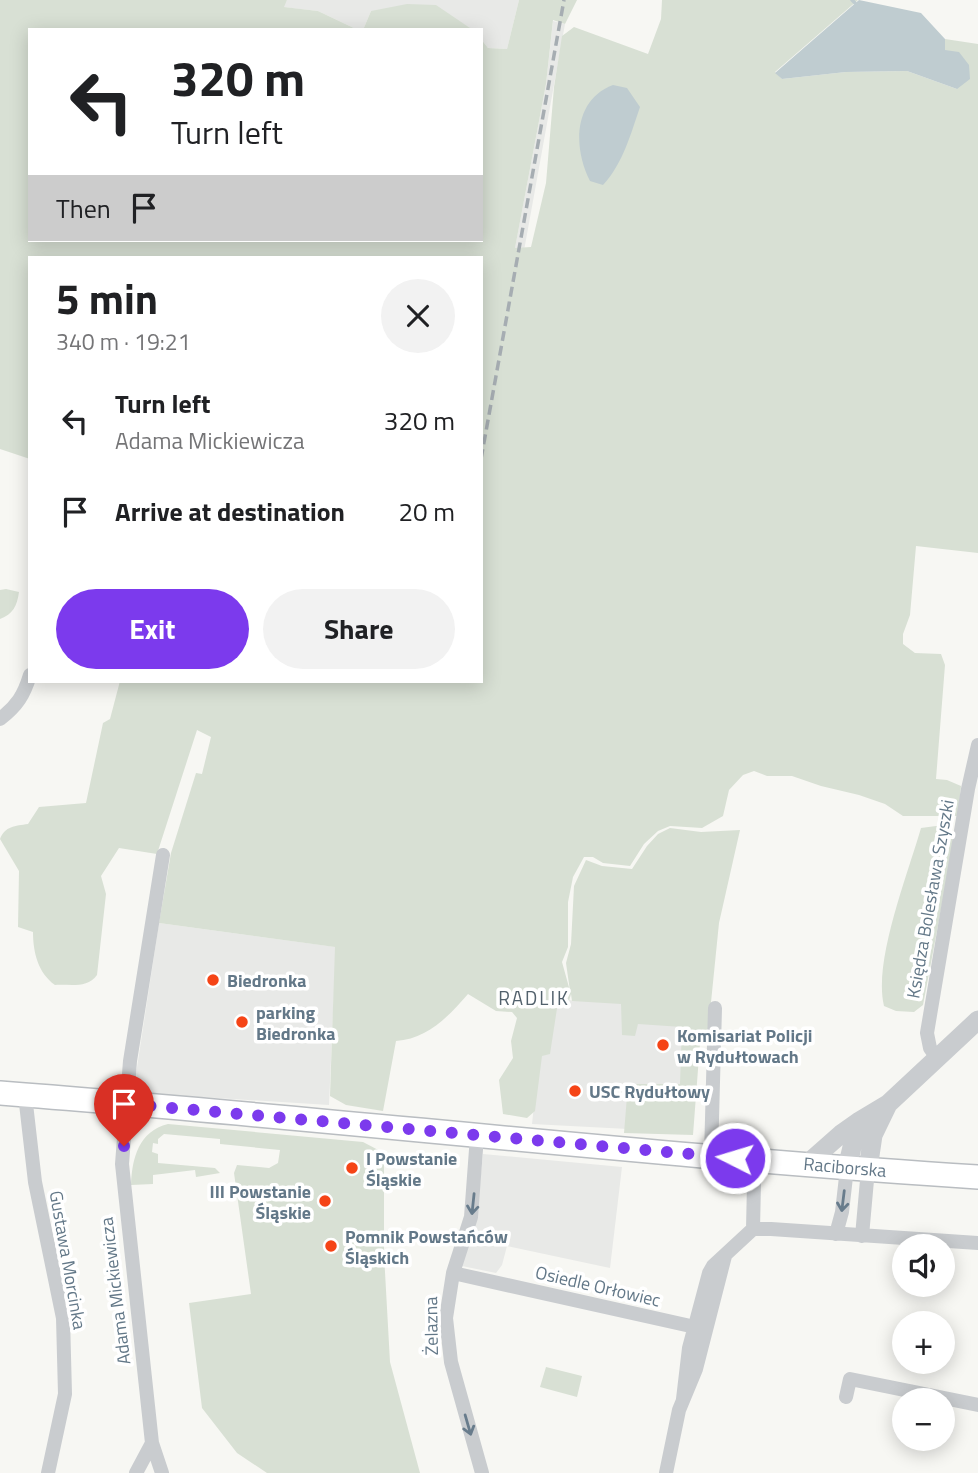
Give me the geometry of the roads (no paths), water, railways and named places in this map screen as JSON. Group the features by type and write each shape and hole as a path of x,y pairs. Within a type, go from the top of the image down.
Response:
{"main road":[{"name":"Raciborska","path":"0,1093 978,1177"}],"street":[{"path":"0,719 22,699 28,681"},
{"name":"Księdza Bolesława Szyszki","path":"937,1058 929,1044 928,1025 968,789 978,745"},
{"name":"Adama Mickiewicza","path":"162,1473 152,1443 123,1195 122,1164 132,1049 163,855"},
{"path":"711,1156 715,1008"},
{"path":"807,1164 841,1134 888,1104 978,1020"},
{"name":"Gustawa Morcinka","path":"25,1095 35,1182 63,1318 65,1394 48,1473"},
{"path":"836,1234 858,1168 888,1104"},
{"path":"858,1122 862,1236"},
{"name":"Żelazna","path":"477,1136 471,1217 453,1273 446,1318 450,1362 482,1473"},
{"path":"666,1473 683,1399 686,1365 699,1329 709,1273 713,1266 753,1229 754,1183"},
{"path":"753,1229 978,1243"},
{"name":"Osiedle Orłowiec","path":"453,1273 699,1329"},
{"path":"846,1397 850,1379 978,1405"},
{"path":"136,1473 152,1443"}],"waterway":[{"path":"852,0 855,3"}],"railway":[{"path":"483,448 564,0"}],"place":[{"name":"Biedronka","path":"213,980"},
{"name":"parking Biedronka","path":"242,1022"},
{"name":"Komisariat Policji w Rydułtowach","path":"663,1045"},
{"name":"USC Rydułtowy","path":"575,1091"},
{"name":"I Powstanie Śląskie","path":"352,1168"},
{"name":"III Powstanie Śląskie","path":"325,1201"},
{"name":"Pomnik Powstańców Śląskich","path":"331,1246"}],"district":[{"name":"RADLIK","path":"534,997"}]}
